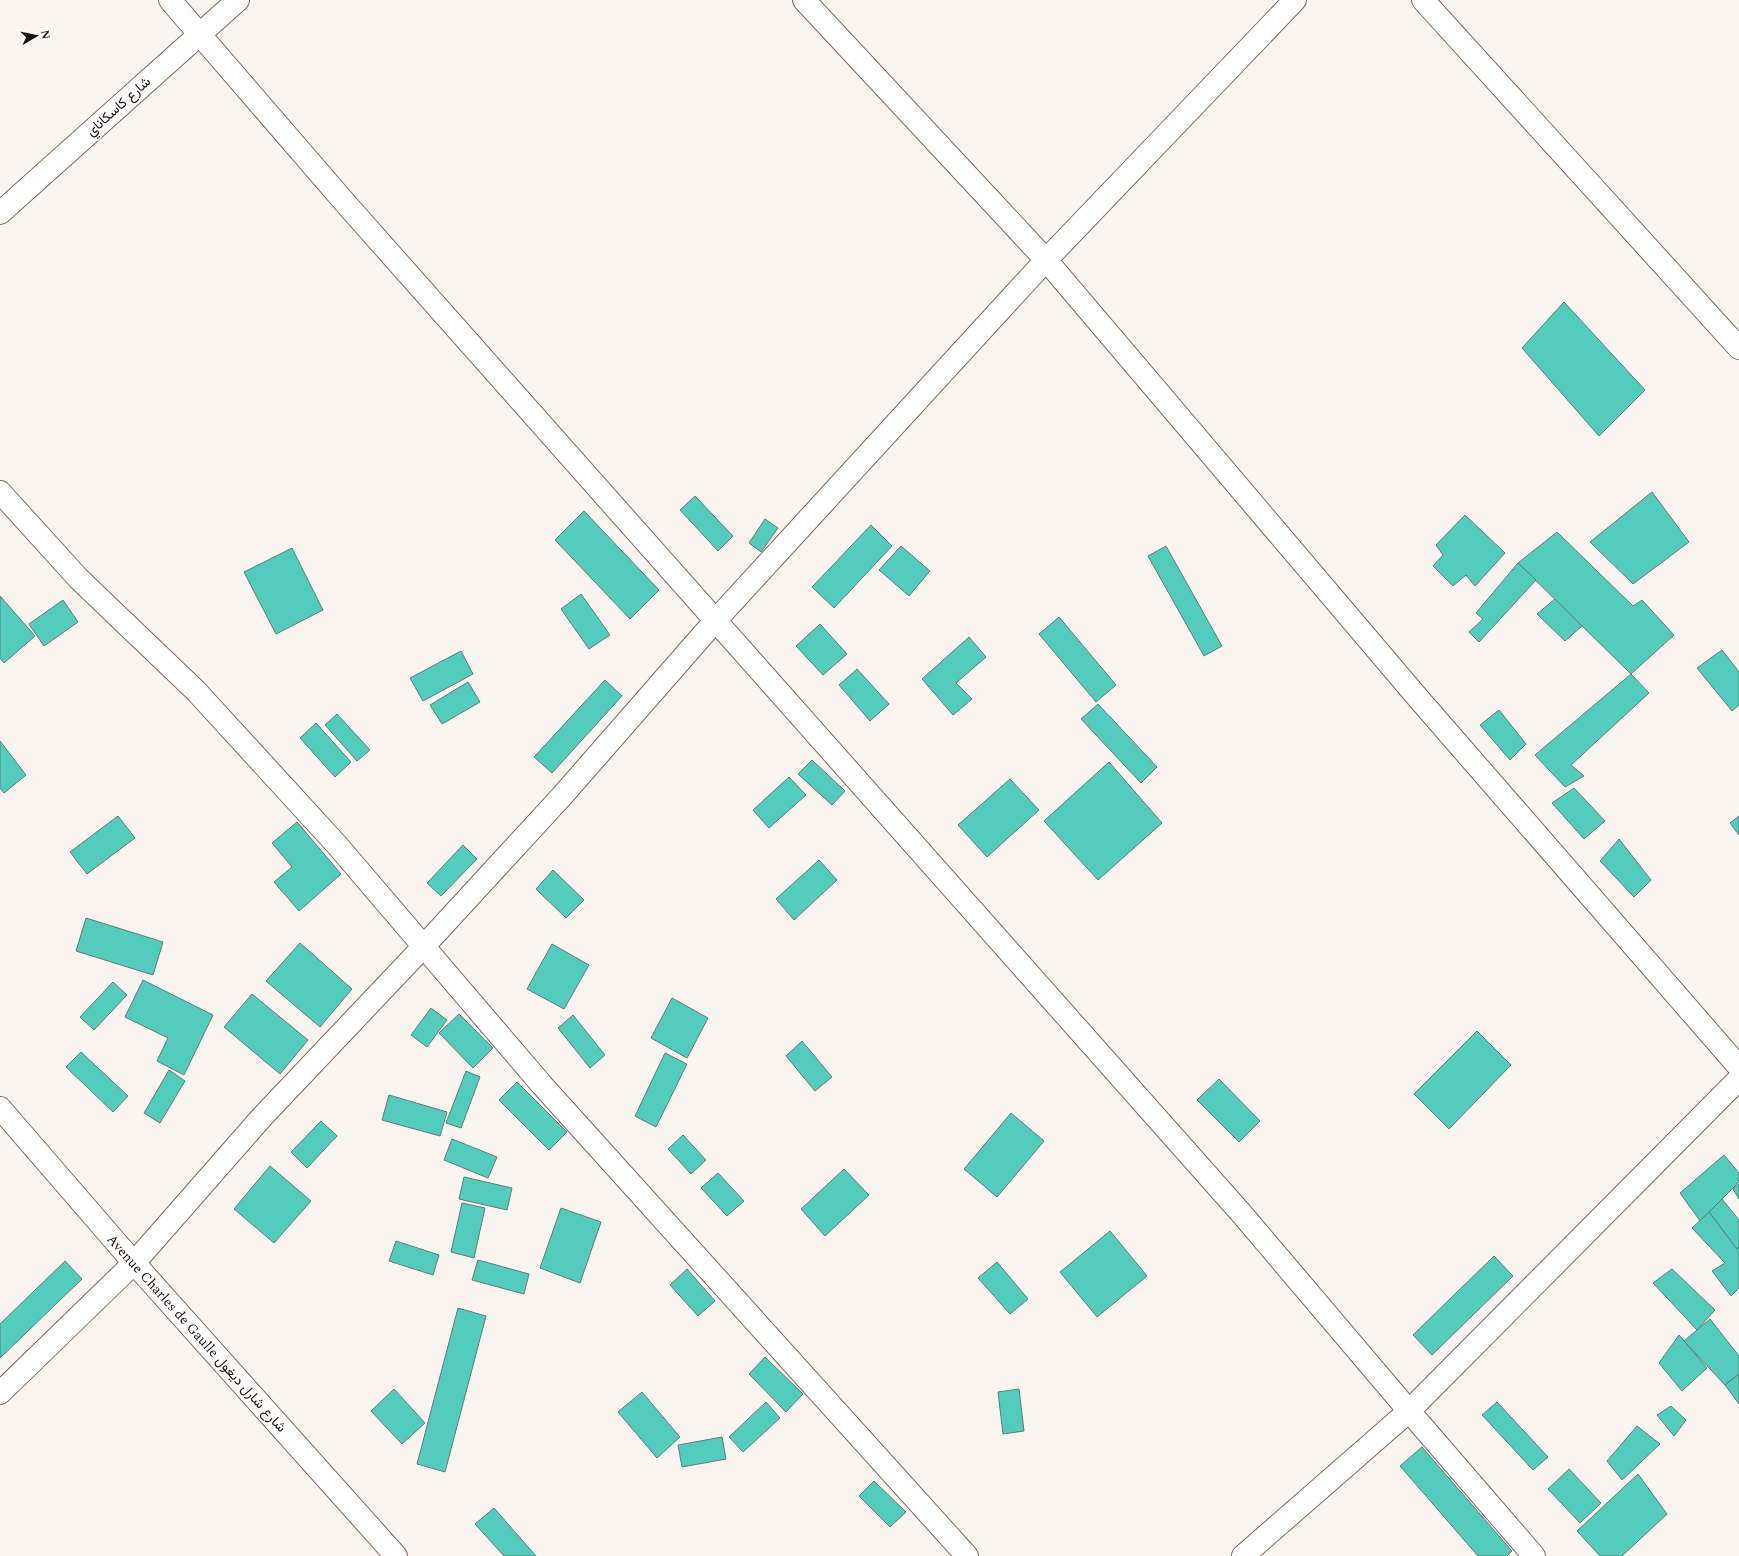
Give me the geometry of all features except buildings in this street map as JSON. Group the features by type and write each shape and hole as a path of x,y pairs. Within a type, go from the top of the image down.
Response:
{"street":[{"path":"170,0 347,205 1241,1212 1408,1412 1534,1556"},
{"name":"شارع كاسكاناي","path":"0,213 238,0"},
{"path":"804,0 1046,260 1418,698 1739,1067"},
{"path":"0,1393 134,1263 262,1117 424,946 562,796 715,621 1046,260 1295,0"},
{"path":"1423,0 1739,348"},
{"path":"0,492 79,579 196,691 337,845 542,1085 967,1556"},
{"path":"1243,1556 1408,1412 1739,1079"},
{"name":"Avenue Charles de Gaulle شارع شارل ديغول","path":"0,1108 134,1263 396,1556"}]}
